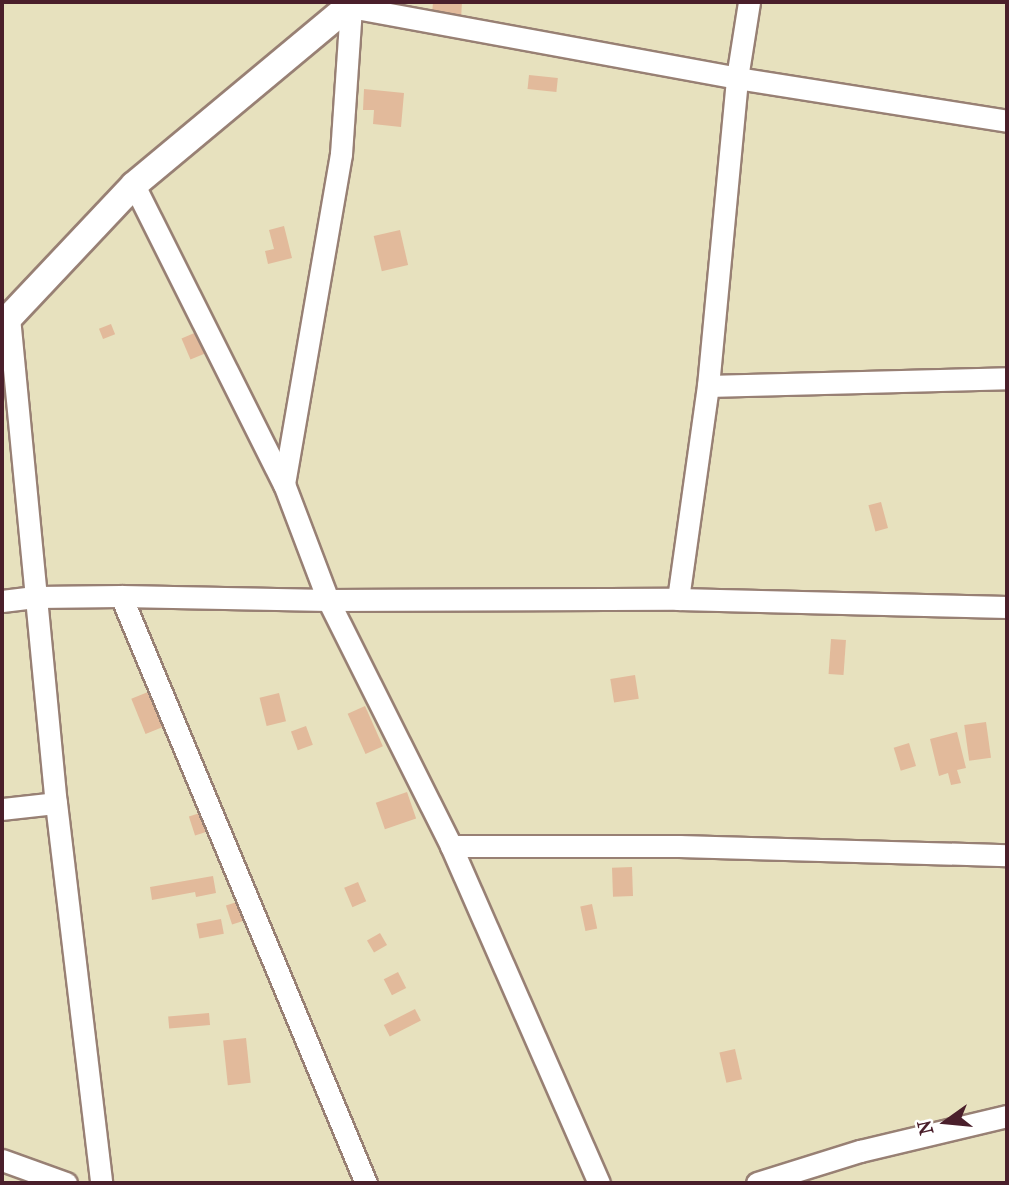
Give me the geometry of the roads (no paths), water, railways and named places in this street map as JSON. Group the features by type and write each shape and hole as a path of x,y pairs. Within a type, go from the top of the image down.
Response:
{"street":[{"path":"678,600 708,386 737,78 748,2"},
{"path":"353,4 737,78 1007,121"},
{"path":"101,1183 56,803 37,597 5,321 134,185 353,4"},
{"path":"284,484 341,154 353,4"},
{"path":"134,185 284,484 328,600 451,846 599,1183"},
{"path":"708,386 1007,378"},
{"path":"121,596 366,1183"},
{"path":"2,601 37,597 121,596 328,600 678,600 1007,607"},
{"path":"2,809 56,803"},
{"path":"451,846 679,846 1007,855"},
{"path":"757,1183 860,1151 1007,1116"},
{"path":"2,1160 66,1183"}]}
